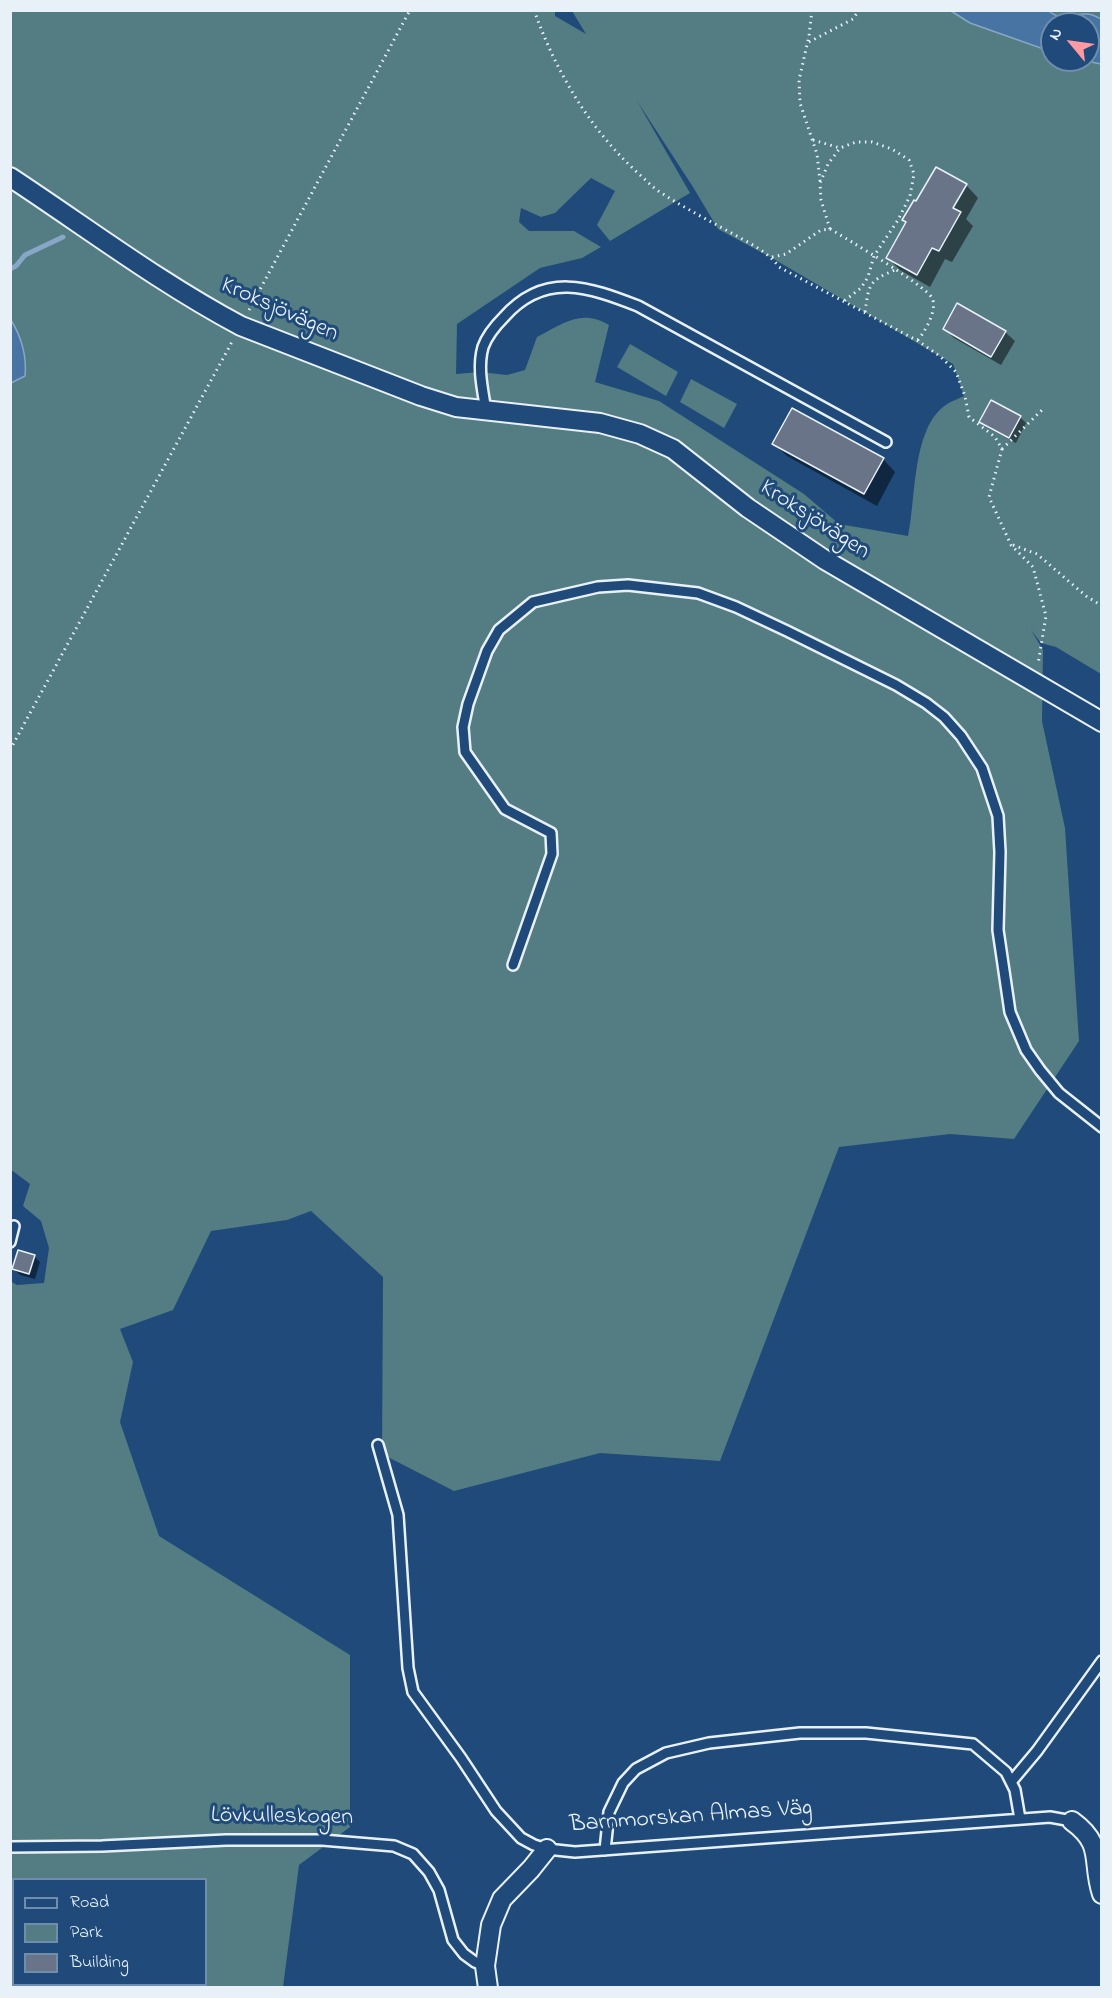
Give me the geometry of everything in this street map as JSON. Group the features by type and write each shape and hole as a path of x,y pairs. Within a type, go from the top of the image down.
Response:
{"street":[{"name":"Kroksjövägen","path":"10,177 156,275 241,326 421,396 456,407 600,423 640,434 673,449 748,508 825,560 1101,722"},
{"name":"Barnmorskan Almas Väg","path":"1072,1821 1086,1831 1094,1845 1101,1894"},
{"path":"488,1988 484,1966 491,1925 502,1899 547,1850"}],"lane":[{"path":"486,411 480,372 483,347 496,326 527,296 545,289 566,286 599,291 639,306 886,442"},
{"path":"513,965 552,854 550,833 505,809 465,752 463,727 468,704 487,651 499,630 533,602 598,587 628,585 698,593 736,607 896,685 944,717 961,736 982,768 998,816 1000,852 998,930 1010,1012 1026,1050 1040,1070 1059,1093 1101,1126"},
{"path":"10,1242 14,1226"},
{"name":"Barnmorskan Almas Väg","path":"378,1445 398,1515 408,1668 413,1692 461,1758 496,1812 521,1838 547,1850 575,1852 1050,1817 1072,1821"},
{"path":"1011,1782 1101,1661"},
{"path":"605,1850 609,1812 623,1783 636,1769 666,1753 709,1743 811,1733 866,1733 973,1744 1005,1772 1015,1790 1020,1819"},
{"name":"Lövkulleskogen","path":"10,1847 290,1840 322,1840 394,1846 414,1854 429,1872 439,1890 453,1940 464,1954 484,1966"}],"path":[{"path":"10,750 410,10"},
{"path":"534,10 542,32 570,89 598,131 624,160 658,191 772,258 779,267 866,312 941,357 956,372 969,417 996,437 1002,448"},
{"path":"812,10 799,80 800,103 817,154 821,200 830,229"},
{"path":"807,43 854,19 859,10"},
{"path":"812,140 840,148"},
{"path":"820,183 828,164 840,148 856,142 872,142 892,149 909,160 914,174 910,196 898,220 874,256 868,277 861,288 844,301"},
{"path":"772,258 786,254 821,230 830,229 895,270 932,298 933,307 923,334 917,341"},
{"path":"866,312 868,289 872,282 895,270"},
{"path":"1035,684 1046,616 1033,567 1011,544 989,497 1002,448 1042,410"},
{"path":"1011,544 1037,554 1101,606"}],"green space":[{"path":"555,10 555,16 586,34 572,11 1101,11 1101,674 1056,647 1041,643 1031,630 1043,650 1042,721 1065,828 1079,1041 1014,1139 950,1134 839,1147 720,1461 600,1453 454,1491 382,1454 383,1277 311,1211 287,1220 211,1231 173,1310 120,1329 133,1362 120,1422 159,1536 350,1655 350,1827 299,1865 283,1987 11,1987 10,1281 17,1285 44,1283 49,1248 41,1221 23,1206 30,1184 10,1169 11,11","holes":["637,101 718,229 953,364 964,396 943,407 933,418 926,433 920,449 908,536 839,524 804,494 659,401 595,382 609,325 599,320 590,318 572,320 537,337 525,370 507,375 480,372 456,374 457,324 540,268 582,258 601,247 574,231 529,231 519,222 521,208 541,217 555,213 591,178 615,191 597,225 610,241 690,193"]},
{"path":"630,344 678,372 666,396 617,367"},
{"path":"691,379 737,404 724,428 680,402"}],"water":[{"path":"951,11 1051,12 1040,12 1040,48 970,23"},
{"path":"1100,18 1101,19 1100,64"},
{"path":"11,320 23,347 25,376 11,383"}],"building":[{"path":"936,167 967,184 953,208 961,212 939,251 932,248 917,275 886,258 906,222 902,220"},
{"path":"957,303 1006,331 991,357 943,329"},
{"path":"991,400 1021,416 1009,438 979,422"},
{"path":"792,408 884,458 864,494 772,444"},
{"path":"18,1250 35,1255 29,1274 12,1269"}],"waterway":[{"path":"10,269 16,266 25,255 63,237"}]}
